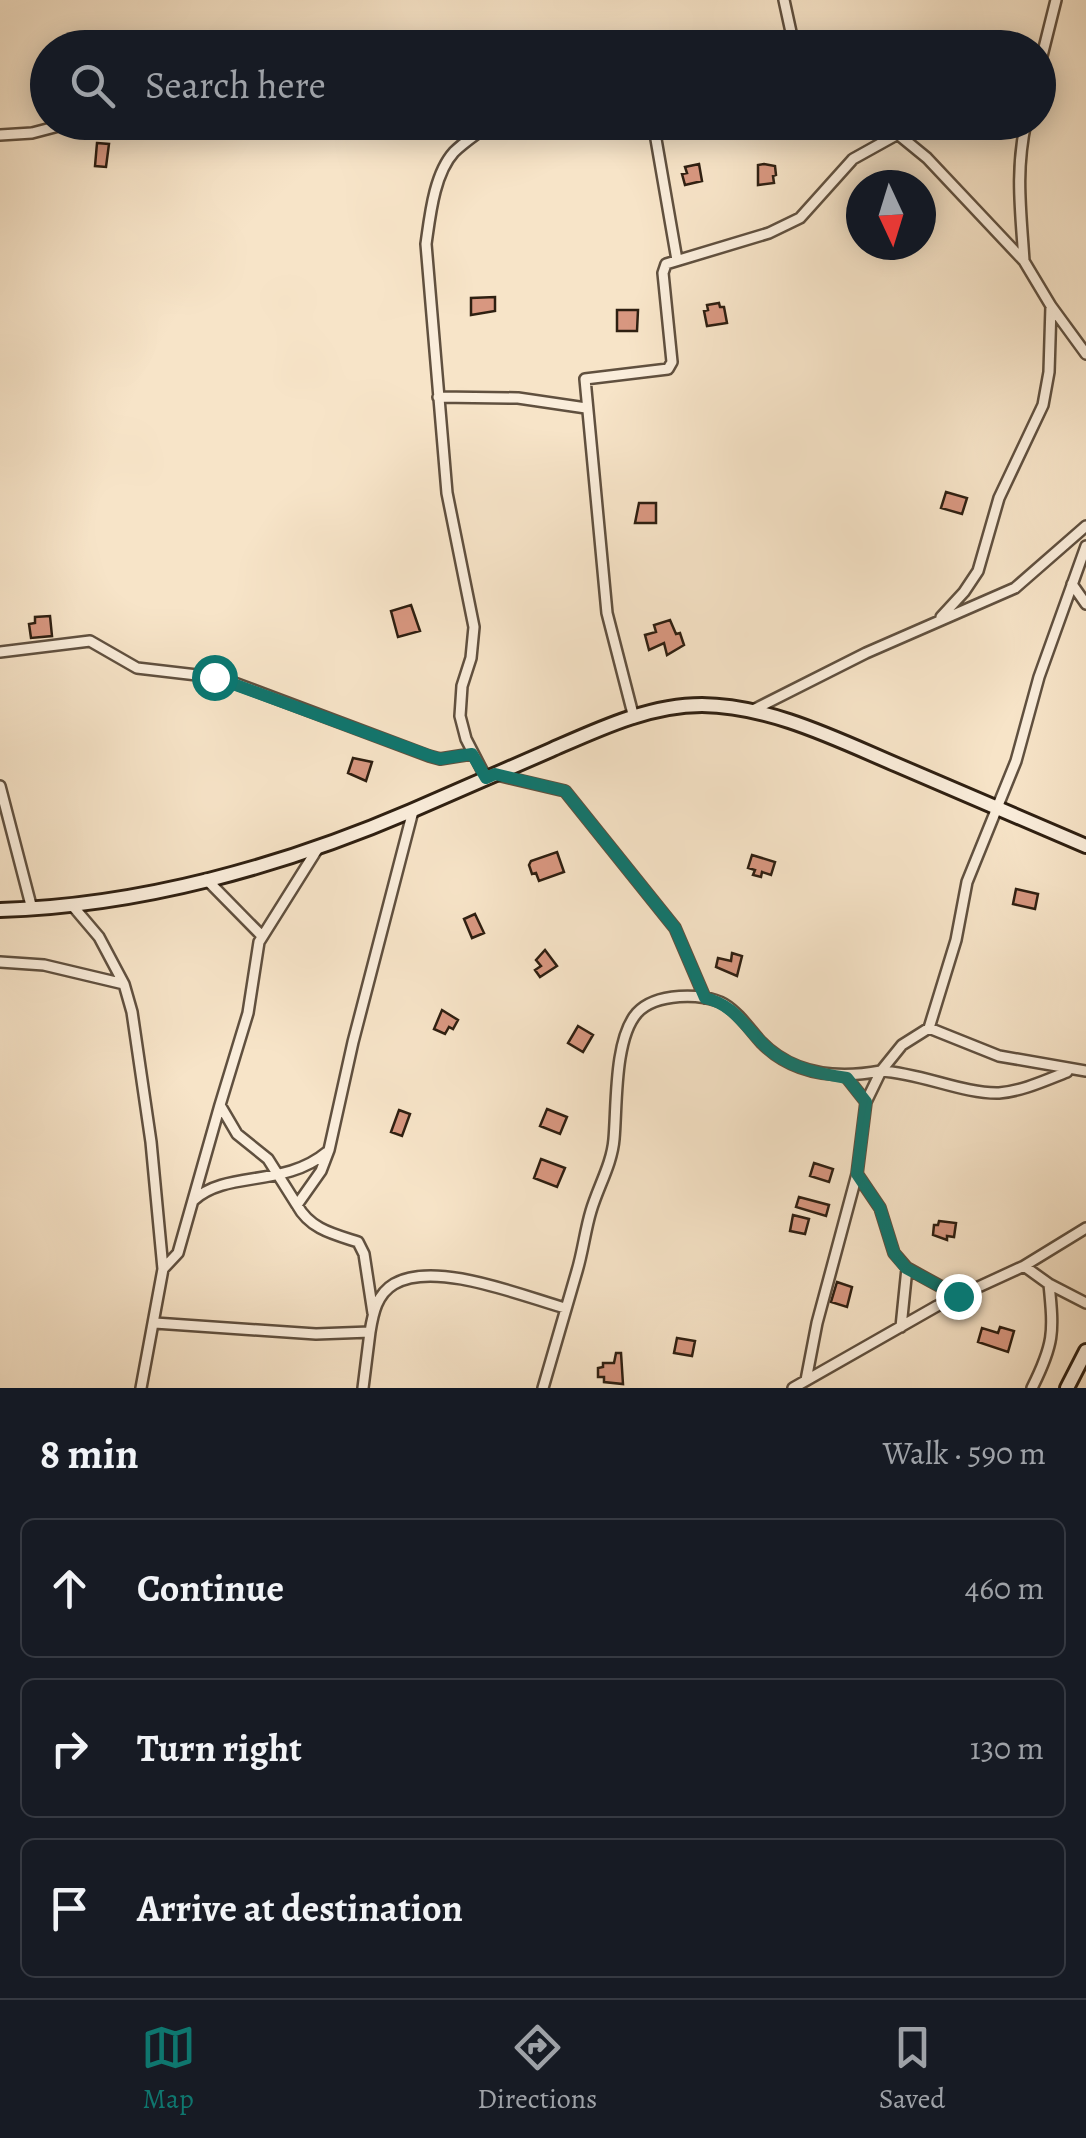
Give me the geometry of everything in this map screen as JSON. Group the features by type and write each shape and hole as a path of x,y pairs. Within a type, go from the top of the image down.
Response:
{"street":[{"path":"784,0 791,30"},
{"path":"1048,30 1056,0"},
{"path":"0,135 30,132"},
{"path":"470,140 452,155 442,173 426,244 447,493 474,627 460,716 472,754 490,776 565,791 675,928 705,998"},
{"path":"656,140 677,260"},
{"path":"634,718 607,613 584,382 588,377 670,367 663,267 770,233 800,218 853,159 887,140"},
{"path":"905,140 1024,261 1086,354"},
{"path":"1022,140 1017,184 1024,261"},
{"path":"939,619 978,571 999,498 1043,406 1049,372 1051,306"},
{"path":"438,398 518,398 586,408"},
{"path":"751,711 939,619 1015,588 1086,526"},
{"path":"806,1381 857,1174 866,1102 902,1045 929,1028 956,940 967,882 1016,761 1039,677 1086,546"},
{"path":"1072,584 1086,604"},
{"path":"0,652 90,641 136,668 232,682 440,759 472,754"},
{"path":"0,910 163,890 318,848 612,723 670,708 704,705 751,711 806,727 1086,846"},
{"path":"0,786 32,909"},
{"path":"297,1206 330,1150 353,1042 413,810"},
{"path":"163,1269 178,1253 248,1013 262,936 318,848"},
{"path":"206,879 262,936"},
{"path":"71,904 99,937 124,984 132,1012 153,1158 163,1269 141,1388"},
{"path":"0,962 44,965 124,984"},
{"path":"543,1388 591,1211 612,1151 616,1080 632,1022 638,1012 656,1001 705,998 728,1006 784,1061 847,1078 882,1072 922,1076 998,1093 1070,1070"},
{"path":"929,1028 999,1056 1086,1071"},
{"path":"847,1078 866,1102"},
{"path":"220,1105 237,1134 262,1152 280,1176 304,1219 358,1242 364,1254 373,1314"},
{"path":"191,1203 217,1186 304,1168 330,1150"},
{"path":"857,1174 880,1208 894,1253 906,1268 958,1296"},
{"path":"793,1388 958,1296 1024,1266 1086,1228"},
{"path":"1024,1266 1086,1303"},
{"path":"901,1327 906,1268"},
{"path":"363,1388 373,1314 379,1298 394,1284 433,1276 458,1278 565,1308"},
{"path":"1032,1388 1053,1336 1049,1284"},
{"path":"154,1323 316,1334 370,1332"},
{"path":"1067,1388 1086,1351"}],"building":[{"path":"97,143 109,144 106,167 95,166"},
{"path":"699,164 702,181 685,185 685,167"},
{"path":"758,165 775,166 774,183 758,185"},
{"path":"495,297 495,311 471,315 471,298"},
{"path":"719,303 724,307 727,323 707,326 707,305"},
{"path":"617,310 638,310 637,331 617,331"},
{"path":"946,492 967,498 962,514 941,508"},
{"path":"639,503 656,503 656,523 635,523"},
{"path":"411,605 420,631 398,637 391,611"},
{"path":"50,616 52,636 31,638 29,624 35,623 35,617"},
{"path":"670,620 684,645 667,655 664,643 649,650 645,635 656,632 654,625"},
{"path":"353,758 372,762 366,781 348,773"},
{"path":"557,852 564,872 539,881 536,873 532,874 531,861"},
{"path":"752,855 775,862 771,875 753,875 755,870 748,868"},
{"path":"1016,889 1038,894 1035,909 1013,904"},
{"path":"475,914 484,933 472,938 464,919"},
{"path":"545,950 557,966 540,977 535,970 541,966 536,960"},
{"path":"732,953 742,956 737,976 716,967 718,958 731,961"},
{"path":"442,1010 458,1020 445,1034 434,1029"},
{"path":"578,1026 593,1035 583,1052 568,1043"},
{"path":"547,1109 567,1117 560,1134 540,1126"},
{"path":"399,1110 410,1114 402,1136 391,1132"},
{"path":"541,1159 565,1168 557,1187 534,1178"},
{"path":"814,1163 833,1169 829,1182 810,1176"},
{"path":"799,1197 829,1205 826,1216 796,1207"},
{"path":"793,1215 809,1219 805,1234 790,1231"},
{"path":"939,1221 956,1223 954,1237 947,1236 947,1240 933,1235 934,1225"},
{"path":"837,1282 852,1287 847,1307 831,1302"},
{"path":"1000,1327 1014,1331 1008,1352 978,1342 982,1328 998,1333"},
{"path":"677,1338 695,1341 692,1356 674,1353"},
{"path":"616,1353 621,1353 623,1384 604,1382 604,1377 598,1377 598,1368 603,1363 614,1363"}],"route":[{"path":"214,677 440,759 472,754 486,778 495,774 565,791 675,928 705,998 728,1006 784,1061 847,1078 866,1102 857,1174 880,1208 894,1253 906,1268 958,1296"}]}
